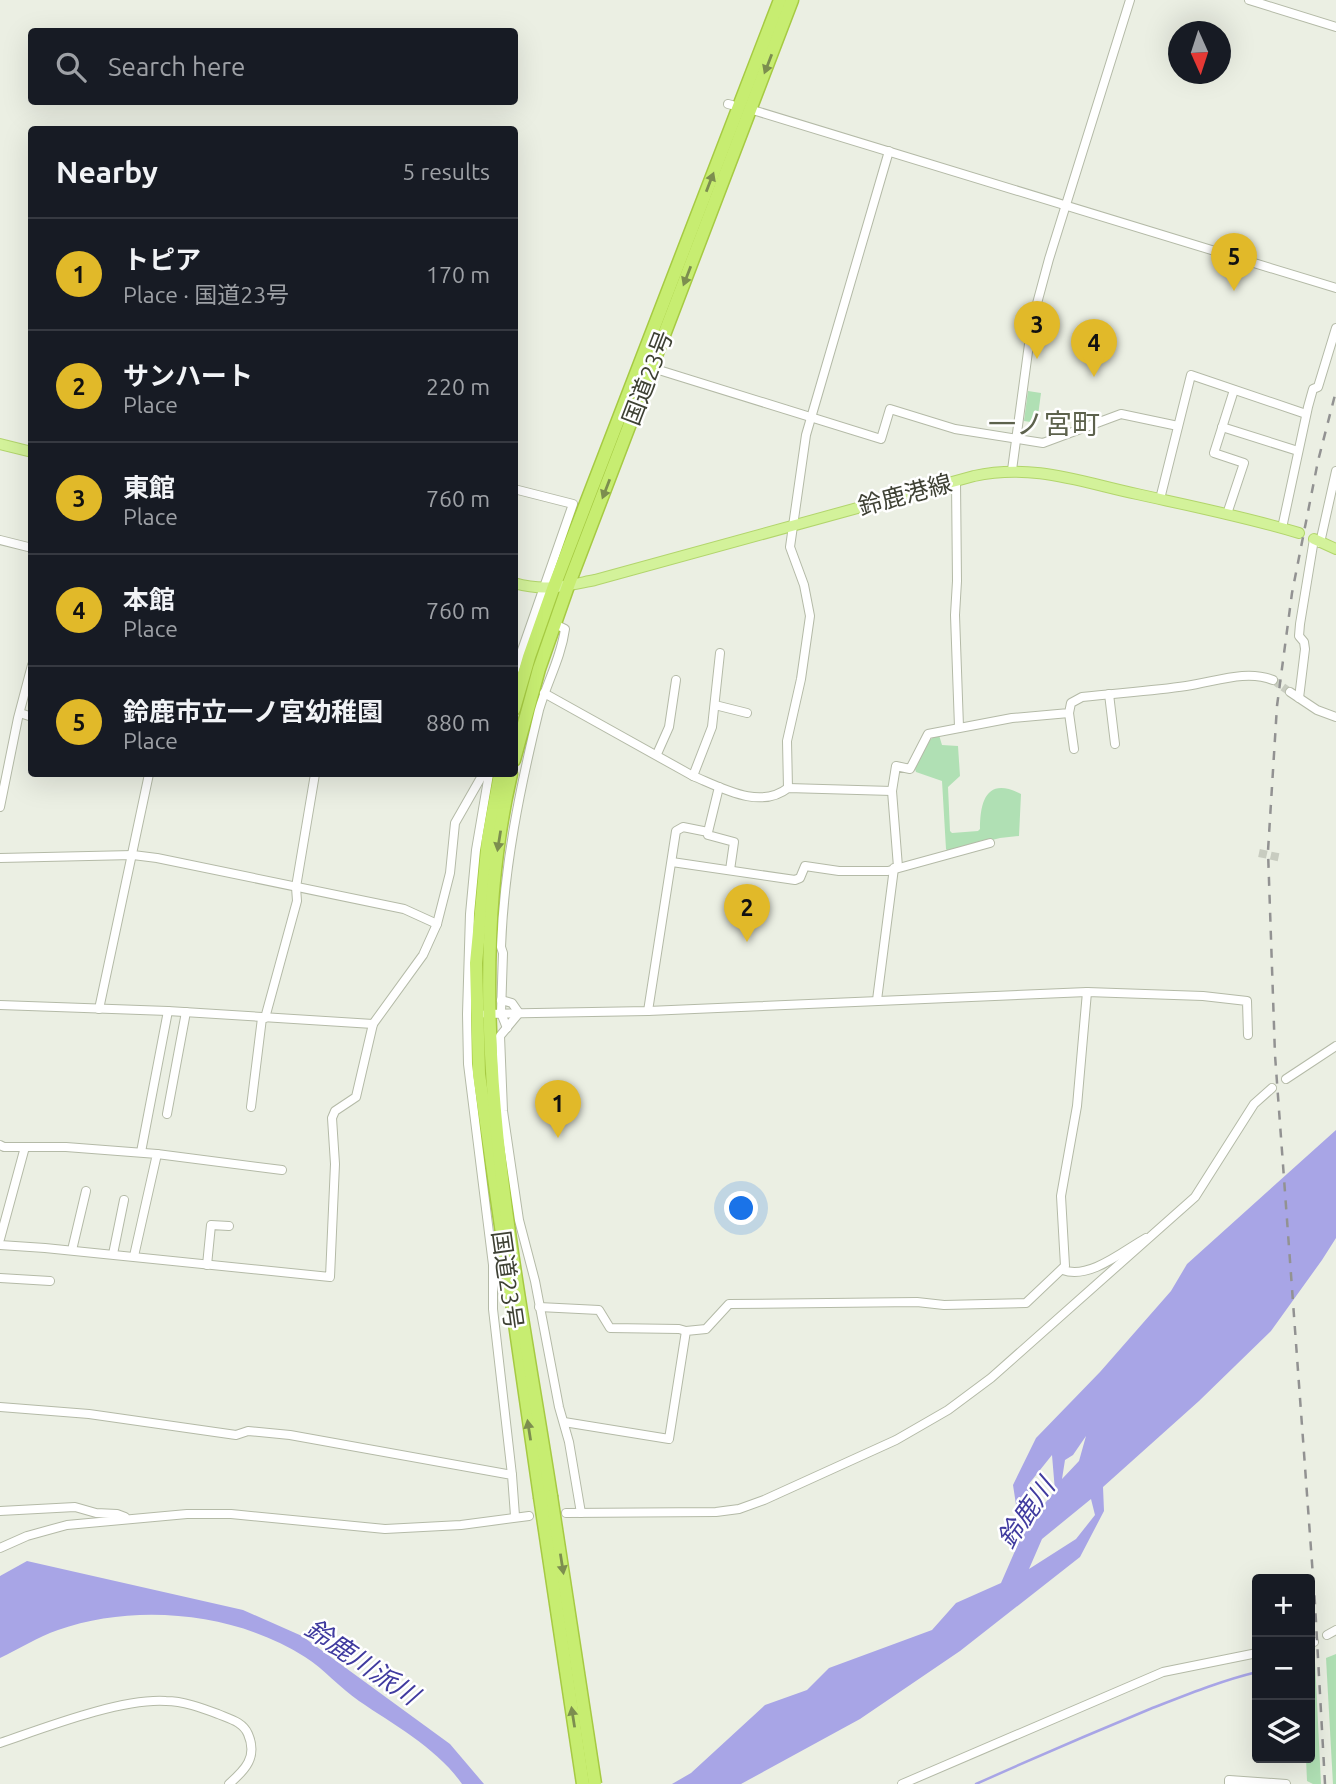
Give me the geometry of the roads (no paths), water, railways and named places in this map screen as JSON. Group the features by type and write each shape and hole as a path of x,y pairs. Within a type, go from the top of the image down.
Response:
{"highway":[{"name":"国道23号","path":"518,695 548,589 780,0"},
{"name":"国道23号","path":"518,746 568,586 792,0"},
{"name":"国道23号","path":"489,1014 476,963 480,901 498,777"},
{"name":"国道23号","path":"510,777 495,867 495,947 483,1118 596,1784"},
{"name":"国道23号","path":"546,1497 583,1784"}],"main road":[{"path":"0,444 28,451"},
{"name":"鈴鹿港線","path":"518,584 548,589 568,586 956,481 1012,470 1058,475 1299,533"},
{"path":"1317,541 1336,550"}],"street":[{"path":"1012,470 1028,335 1130,0"},
{"path":"1249,0 1336,27"},
{"path":"756,111 1336,288"},
{"path":"788,788 787,741 801,679 810,616 804,585 790,547 792,527 810,417 889,152"},
{"path":"1282,528 1306,414 1313,389 1318,387 1336,328"},
{"path":"662,370 881,439 890,409 955,429 1043,443 1121,414 1178,426"},
{"path":"1160,499 1191,375 1306,414"},
{"path":"1227,514 1244,463 1214,453 1234,390"},
{"path":"1222,427 1298,451"},
{"path":"1299,698 1305,649 1299,636 1300,624 1317,541 1336,471"},
{"path":"956,481 955,615 959,727"},
{"path":"518,490 573,504 562,533 548,589 518,663"},
{"path":"0,540 28,547"},
{"path":"489,1014 501,1000 503,953 495,947 516,809 544,693 563,645 565,629 555,624"},
{"path":"693,776 712,727 720,653"},
{"path":"1073,749 1069,713 1071,703 1082,697 1186,686 1242,676 1260,675 1273,680"},
{"path":"657,754 669,727 676,680"},
{"path":"0,807 28,681"},
{"path":"1290,692 1317,710 1336,717"},
{"path":"544,693 693,776 719,787 761,798 777,796 788,788 892,790"},
{"path":"1109,694 1115,744"},
{"path":"715,705 747,713"},
{"path":"20,713 28,716"},
{"path":"877,1000 896,868 892,790 895,766 911,769 928,734 1012,718 1069,713"},
{"path":"99,1009 148,777"},
{"path":"251,1107 264,1018 297,901 296,887 314,777"},
{"path":"0,1245 330,1277 335,1164 332,1118 335,1111 356,1097 373,1024 423,954 437,924 450,873 454,822 480,777"},
{"path":"488,777 476,850 470,914 467,1037 472,1101 493,1265 494,1310 514,1516"},
{"path":"708,832 719,787"},
{"path":"648,1011 676,831 683,827 708,832 708,835 734,842 730,870"},
{"path":"673,863 795,880 800,878 805,866 872,872 990,843"},
{"path":"0,858 133,855 157,858 404,909 437,924"},
{"path":"489,1014 648,1011 1087,992 1203,996 1247,1001 1248,1035"},
{"path":"539,1307 599,1310 610,1328 686,1331 706,1329 729,1304 917,1302 944,1305 1022,1305 1065,1266 1061,1196 1077,1107 1087,992"},
{"path":"501,1000 512,1003 519,1013"},
{"path":"0,1005 168,1011 373,1024"},
{"path":"141,1153 168,1011"},
{"path":"167,1114 186,1012"},
{"path":"519,1013 500,1036 503,1111 519,1220 564,1422 581,1513"},
{"path":"489,1014 507,1028"},
{"path":"1286,1079 1336,1046"},
{"path":"566,1513 716,1512 739,1509 824,1474 896,1440 947,1410 991,1378 1195,1198 1254,1104 1272,1088"},
{"path":"0,1145 157,1154 282,1170"},
{"path":"0,1239 24,1147"},
{"path":"134,1256 157,1154"},
{"path":"72,1250 86,1191"},
{"path":"113,1254 124,1200"},
{"path":"207,1265 211,1224 229,1226"},
{"path":"1063,1270 1076,1274 1089,1271 1158,1231"},
{"path":"0,1278 50,1281"},
{"path":"564,1422 669,1439 686,1331"},
{"path":"0,1407 89,1414 236,1435 248,1431 290,1435 512,1475"},
{"path":"0,1511 75,1507 127,1518"},
{"path":"0,1548 47,1530 85,1522 187,1514 231,1514 385,1529 461,1525 529,1516"},
{"path":"1327,1635 1336,1630"},
{"path":"902,1784 1163,1672 1252,1654"},
{"path":"0,1743 101,1712 155,1700 170,1701 215,1713 243,1725 250,1736 251,1760 245,1770 229,1784"},
{"path":"1229,1784 1229,1780 1286,1784"}],"water":[{"name":"鈴鹿川","path":"1336,1130 1336,1238 1271,1331 1199,1401 1103,1487 1104,1511 1080,1557 960,1651 860,1719 741,1784 672,1784 691,1773 765,1705 807,1690 829,1668 932,1630 956,1603 1001,1583 1021,1537 1013,1485 1036,1438 1100,1372 1171,1291 1187,1264","holes":["1086,1436 1079,1461 1062,1479 1065,1460 1073,1455","1052,1455 1055,1491 1032,1519 1028,1485","1091,1499 1095,1515 1076,1539 1029,1569 1042,1539"]},
{"path":"27,1561 243,1610 302,1636 450,1744 484,1784 462,1784 428,1748 352,1696 319,1667 277,1642 248,1630 184,1616 119,1616 58,1630 0,1658 0,1576"}],"waterway":[{"path":"976,1784 1150,1709 1252,1673"}],"tunnel":[{"path":"1273,680 1290,692"},
{"path":"1259,853 1282,858"}],"railway":[{"path":"1325,1784 1315,1604 1275,1055 1268,851 1277,706 1292,593 1318,461 1336,391"}],"place":[{"name":"鈴鹿市立一ノ宮幼稚園","path":"1234,291"},
{"name":"東館","path":"1037,359"},
{"name":"本館","path":"1094,377"},
{"name":"サンハート","path":"747,942"},
{"name":"トピア","path":"558,1138"}],"district":[{"name":"一ノ宮町","path":"1044,424"}],"water label":[{"name":"鈴鹿川派川","path":"362,1662"}]}
